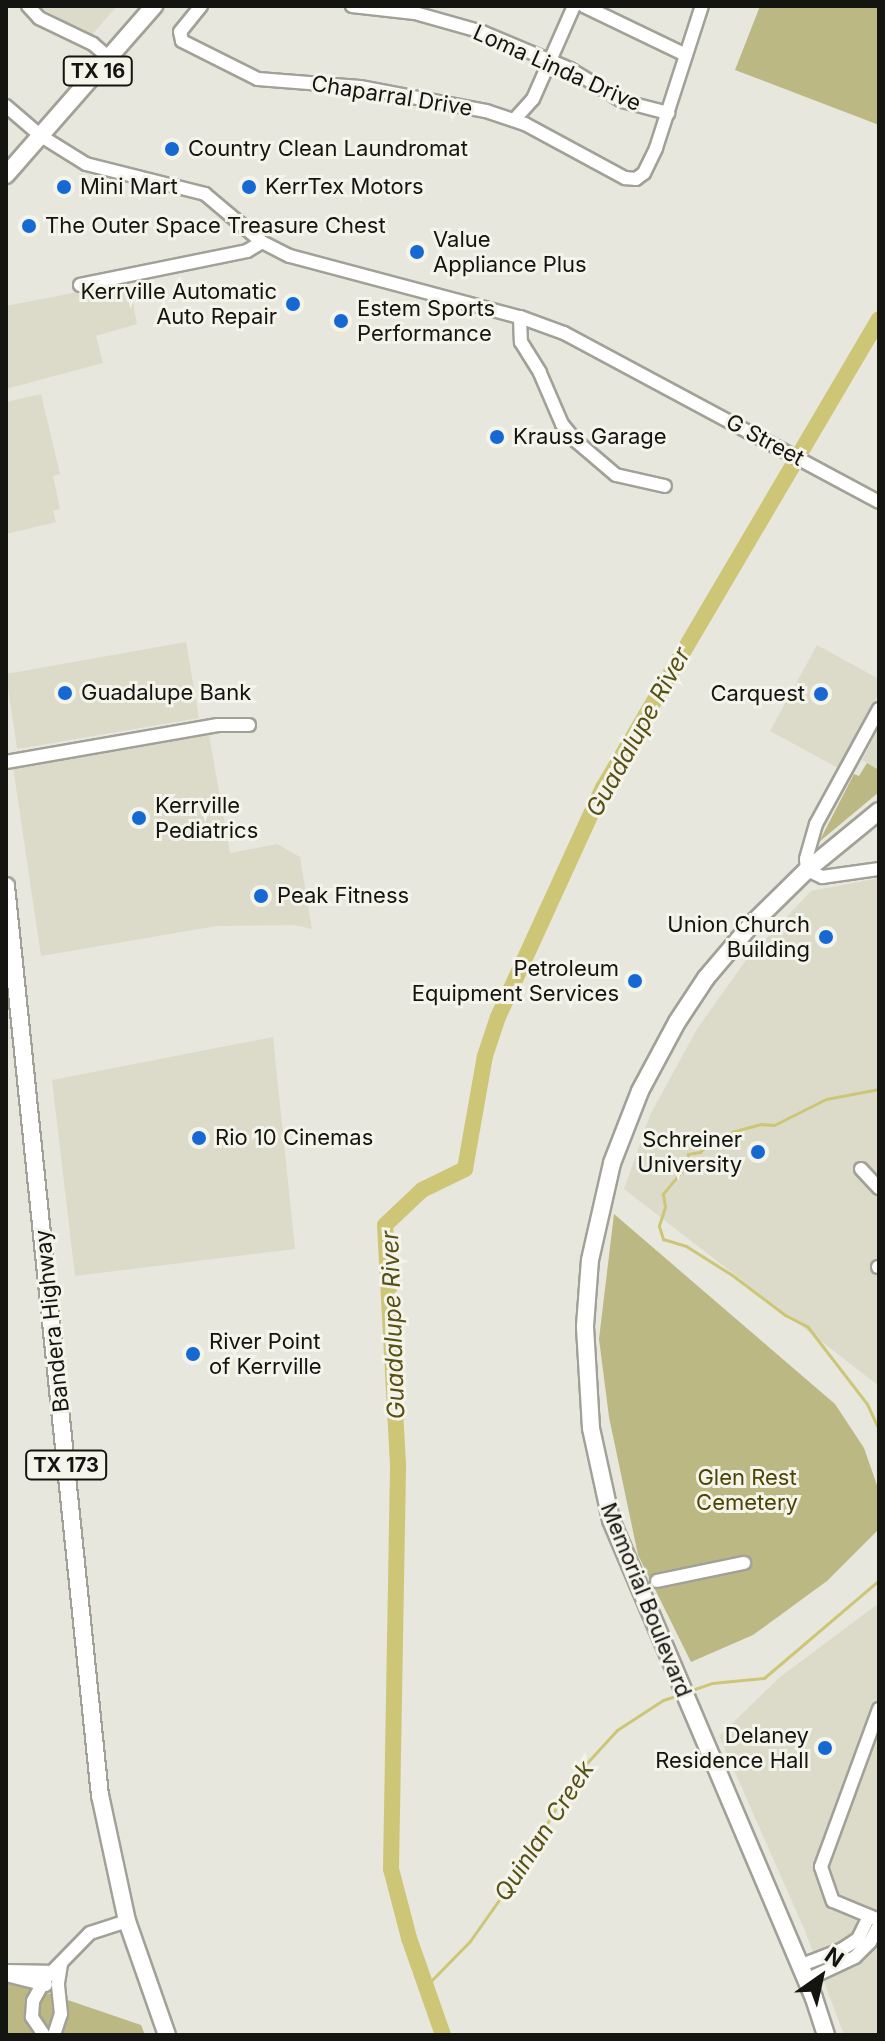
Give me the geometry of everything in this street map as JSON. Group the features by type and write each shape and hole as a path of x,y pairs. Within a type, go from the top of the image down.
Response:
{"main road":[{"name":"TX 16","path":"6,175 154,6"},
{"name":"Memorial Boulevard","path":"826,2035 613,1528 595,1455 585,1353 586,1296 595,1228 626,1123 677,1022 731,946 807,870 879,811"},
{"name":"Bandera Highway","path":"6,886 100,1795 127,1921 167,2035"}],"street":[{"path":"28,6 39,18 93,44 109,58"},
{"name":"Chaparral Drive","path":"201,6 180,32 182,41 258,79 360,87 486,111 514,120 625,178 638,179 648,165 668,113"},
{"name":"Loma Linda Drive","path":"352,6 415,13 499,38 550,60 622,101 668,113"},
{"path":"514,120 533,99 574,6"},
{"path":"584,6 606,10 686,55"},
{"path":"668,113 702,6"},
{"name":"G Street","path":"6,106 41,136 86,164 205,194 262,242 290,256 520,317 564,333 879,502"},
{"path":"80,285 247,251 262,242"},
{"path":"520,317 521,342 540,373 562,424 576,441 616,475 665,486"},
{"path":"879,709 816,824 808,842 807,870 831,877 879,869"},
{"path":"6,762 218,725 249,725"},
{"path":"861,1169 879,1188"},
{"path":"657,1581 744,1563"},
{"path":"802,1973 855,1957 870,1942 876,1920 833,1901 821,1867 879,1709"},
{"path":"44,2035 32,2017 33,2001 41,1985 58,1973 90,1933 127,1921"},
{"path":"6,1973 58,1973"},
{"path":"6,1973 41,1985"},
{"path":"54,2035 61,2014 58,1973"}],"shaded area":[{"path":"38,6 117,6 91,36"},
{"path":"129,282 137,324 96,336 103,363 6,389 6,306"},
{"path":"41,394 60,474 53,476 60,509 53,511 56,522 6,534 6,402"},
{"path":"186,642 199,718 17,749 6,674"},
{"path":"817,645 879,679 879,693 838,768 770,731"},
{"path":"879,728 879,770 862,760"},
{"path":"209,735 230,853 277,844 300,857 312,929 294,925 217,926 41,956 13,767"},
{"name":"Schreiner University","path":"879,878 879,1386 624,1189 650,1115 697,1029 746,960 811,891"},
{"path":"273,1037 295,1249 75,1276 52,1080"},
{"path":"879,1603 879,2035 844,2035 805,1931 719,1736 780,1677"}],"green space":[{"path":"760,6 879,6 879,125 735,70"},
{"path":"867,763 879,770 879,792 819,842 854,774 859,776"},
{"name":"Glen Rest Cemetery","path":"614,1214 835,1404 864,1448 879,1491 877,1531 827,1581 753,1635 691,1662 638,1555 609,1417 599,1339"},
{"path":"6,1979 141,2025 145,2035 6,2035"}],"waterway":[{"name":"Guadalupe River","path":"443,2035 409,1938 391,1869 398,1465 385,1225 422,1190 465,1169 485,1056 498,1017 603,788 879,319"},
{"name":"Quinlan Creek","path":"879,1089 826,1099 774,1125 761,1124 732,1132 710,1142 700,1152 688,1154 687,1165 663,1194 665,1207 659,1226 663,1239 686,1246 732,1275 785,1315 807,1326 867,1404 879,1430"},
{"name":"Quinlan Creek","path":"689,1691 712,1683 764,1678 879,1580"},
{"name":"Quinlan Creek","path":"426,1986 470,1941 520,1870 574,1777 617,1730 663,1700 678,1695"}],"place":[{"name":"Country Clean Laundromat","path":"172,149"},
{"name":"Mini Mart","path":"64,187"},
{"name":"KerrTex Motors","path":"249,187"},
{"name":"The Outer Space Treasure Chest","path":"29,226"},
{"name":"Value Appliance Plus","path":"417,252"},
{"name":"Kerrville Automatic Auto Repair","path":"293,304"},
{"name":"Estem Sports Performance","path":"341,321"},
{"name":"Krauss Garage","path":"497,437"},
{"name":"Guadalupe Bank","path":"65,693"},
{"name":"Carquest","path":"821,694"},
{"name":"Kerrville Pediatrics","path":"139,818"},
{"name":"Peak Fitness","path":"261,896"},
{"name":"Union Church Building","path":"826,937"},
{"name":"Petroleum Equipment Services","path":"635,981"},
{"name":"Rio 10 Cinemas","path":"199,1138"},
{"name":"Schreiner University","path":"758,1152"},
{"name":"River Point of Kerrville","path":"193,1354"},
{"name":"Delaney Residence Hall","path":"825,1748"}]}
